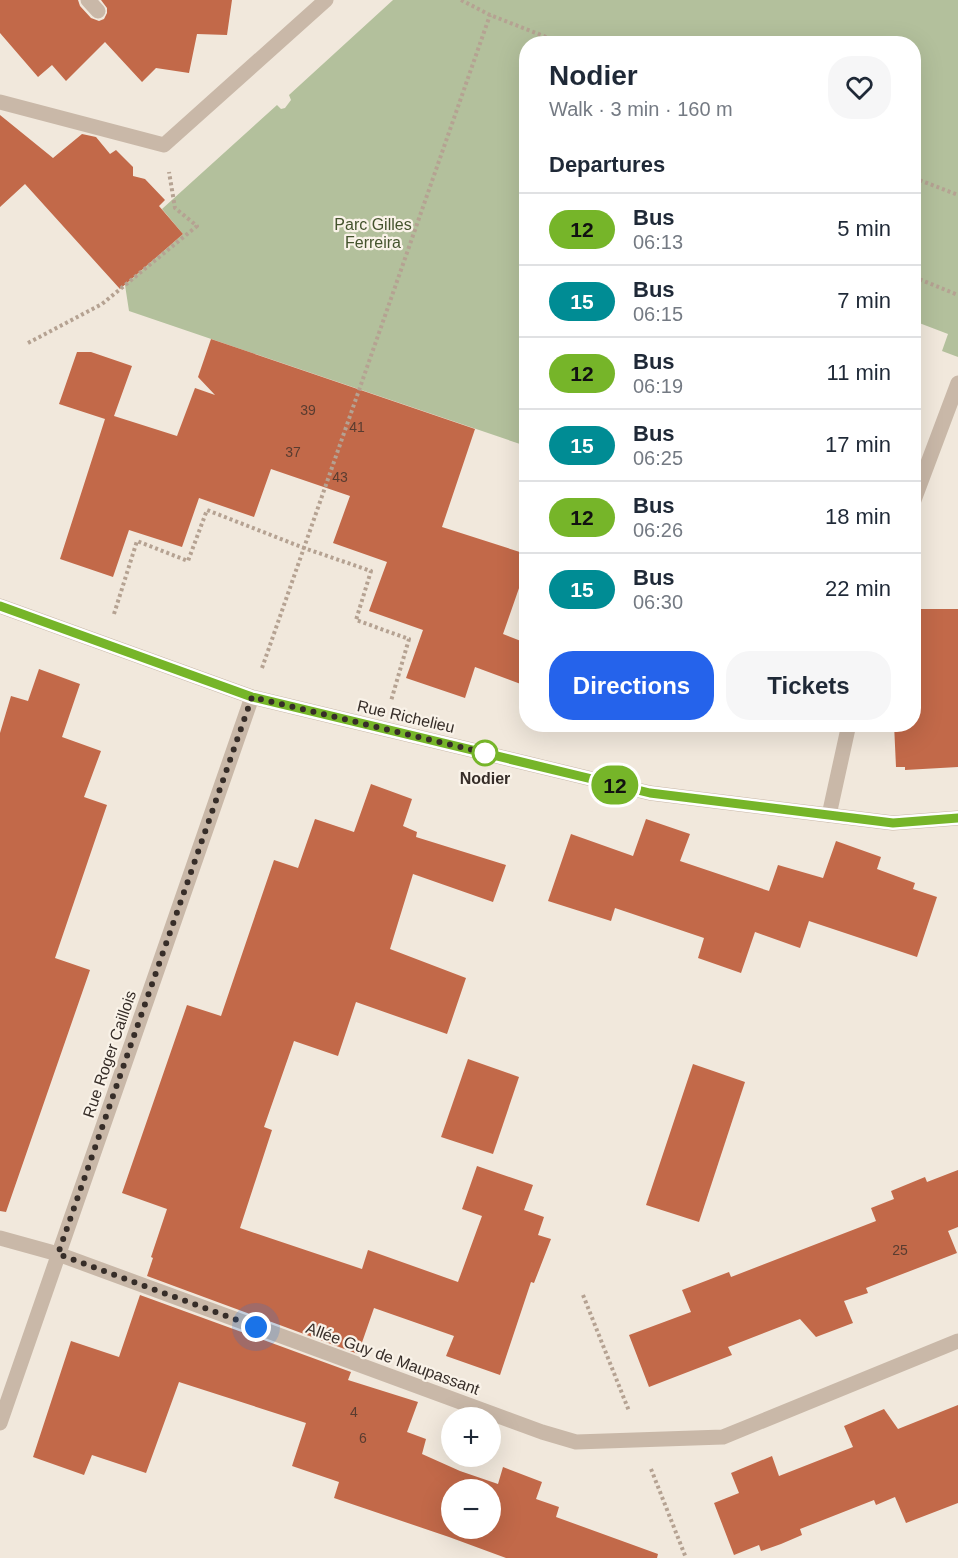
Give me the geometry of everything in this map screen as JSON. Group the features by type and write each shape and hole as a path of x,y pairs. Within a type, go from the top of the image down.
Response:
{"street":[{"path":"0,102 164,145 326,0"},
{"path":"921,481 958,383"},
{"name":"Rue Richelieu","path":"0,606 252,697 650,793 893,823 958,818"},
{"name":"Rue Roger Caillois","path":"0,1423 252,697"},
{"path":"829,815 847,732"},
{"name":"Allée Guy de Maupassant","path":"0,1238 58,1254 542,1432 576,1442 723,1437 958,1341"}],"path":[{"path":"461,0 490,15 544,36"},
{"path":"252,697 490,15"},
{"path":"28,343 102,304 197,226 176,208 164,145"},
{"path":"921,181 958,195"},
{"path":"921,280 958,295"},
{"path":"104,644 137,541 188,561 207,510 303,548 371,571 356,620 409,639 383,729"}],"green space":[{"name":"Parc Gilles Ferreira","path":"393,0 958,0 958,357 942,351 948,334 921,324 921,36 519,36 519,444 129,311 125,285 183,234 162,209 277,105 281,109 285,108 291,100 289,95"}],"building":[{"path":"0,0 78,0 80,6 91,18 99,21 104,19 107,13 107,8 101,0 232,0 227,35 197,34 189,73 156,68 142,82 105,42 66,81 52,65 38,77 0,33"},
{"path":"0,115 53,158 82,134 96,137 110,154 116,150 133,167 133,176 145,179 165,200 159,206 183,234 120,289 25,184 0,207"},
{"path":"211,339 475,429 442,527 519,552 519,588 503,634 519,640 519,683 475,667 465,698 406,678 423,630 369,611 387,562 333,543 350,496 271,469 254,517 199,498 182,547 129,530 113,577 60,559 105,419 59,404 77,352 91,352 132,366 114,416 177,436 195,388 215,395 198,377"},
{"path":"921,609 958,609 958,767 905,770 905,767 896,767 894,732 921,732"},
{"path":"39,669 80,684 62,737 101,751 84,797 107,805 55,958 90,970 6,1212 0,1211 0,733 11,696 28,701"},
{"path":"371,784 412,799 403,826 417,832 416,837 506,865 493,902 413,874 390,949 466,978 447,1034 356,1002 338,1056 294,1041 264,1127 272,1130 240,1228 362,1269 368,1250 458,1282 482,1216 462,1209 477,1166 533,1185 524,1210 544,1217 538,1235 551,1239 534,1283 531,1282 500,1375 446,1356 454,1336 374,1308 358,1354 147,1276 167,1209 122,1193 187,1005 221,1016 274,860 298,868 315,819 354,832"},
{"path":"646,819 690,834 680,861 769,891 778,865 823,878 836,841 881,857 877,869 915,883 913,889 937,897 917,957 809,921 800,948 755,932 741,973 698,958 704,938 615,908 611,921 548,901 571,834 633,856"},
{"path":"468,1059 519,1077 493,1154 441,1137"},
{"path":"693,1064 745,1082 699,1222 646,1205"},
{"path":"958,1170 958,1227 948,1231 957,1253 866,1288 868,1293 844,1301 853,1323 816,1337 800,1319 728,1347 732,1355 649,1387 629,1335 691,1312 682,1290 729,1272 731,1277 876,1221 871,1208 894,1199 891,1191 925,1177 927,1182"},
{"path":"140,1295 351,1372 348,1380 418,1402 407,1432 426,1439 422,1454 441,1462 441,1467 451,1467 483,1479 441,1479 441,1534 334,1498 339,1482 292,1466 306,1423 179,1382 146,1473 92,1455 84,1475 33,1457 71,1341 119,1357"},
{"path":"958,1405 958,1503 906,1523 895,1497 876,1505 874,1500 800,1529 802,1535 781,1544 761,1551 759,1545 734,1555 714,1503 739,1493 731,1473 772,1456 779,1476 853,1447 844,1426 884,1409 898,1429"},
{"path":"503,1467 542,1482 536,1499 559,1507 556,1517 658,1554 657,1558 506,1558 454,1539 501,1539 499,1479"}],"bus line":[{"name":"12","path":"0,606 252,697 650,793 893,823 958,818"}],"place":[{"name":"Nodier","path":"485,753"}],"route":[{"path":"256,1327 58,1254 252,697 485,753"}]}
